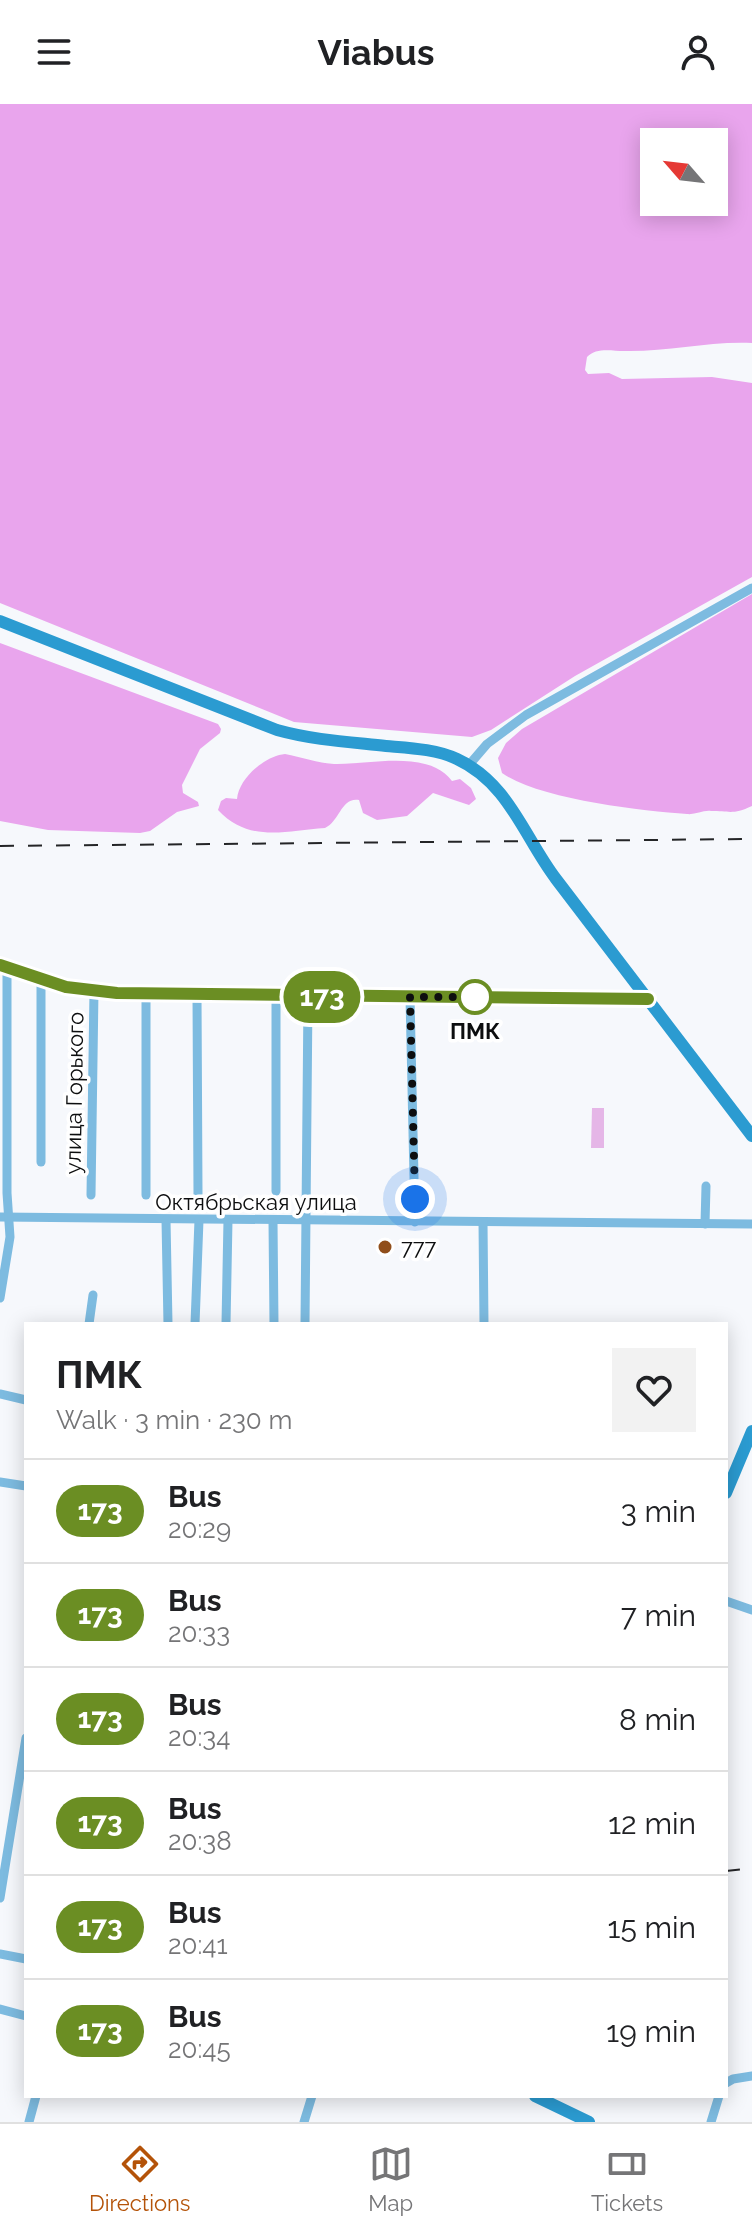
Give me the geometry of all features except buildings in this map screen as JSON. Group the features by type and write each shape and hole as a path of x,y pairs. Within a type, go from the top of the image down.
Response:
{"main road":[{"path":"0,621 277,730 310,738 429,751 454,757 469,765 489,780 511,806 547,867 752,1136"},
{"path":"4,966 41,980 94,991 146,994 648,999"},
{"path":"728,1488 752,1431"},
{"path":"553,2100 589,2122"}],"street":[{"path":"469,765 493,740 526,715 752,588"},
{"path":"0,1298 8,1252 5,1217 4,966"},
{"path":"41,980 41,1162"},
{"name":"улица Горького","path":"91,1195 94,991"},
{"path":"146,994 146,1195"},
{"path":"197,995 198,1194"},
{"path":"276,996 276,1191"},
{"path":"305,1322 308,997"},
{"path":"410,997 415,1222"},
{"path":"705,1224 706,1186"},
{"name":"Октябрьская улица","path":"5,1217 752,1224"},
{"path":"166,1220 168,1322"},
{"path":"195,1322 199,1220"},
{"path":"226,1322 228,1220"},
{"path":"273,1221 274,1322"},
{"path":"483,1222 484,1322"},
{"path":"89,1322 93,1295"},
{"path":"0,1394 24,1400"},
{"path":"0,1482 24,1486"},
{"path":"728,1602 752,1610"},
{"path":"0,1898 24,1750"},
{"path":"0,1954 24,1959"},
{"path":"0,2009 24,2015"},
{"path":"728,2082 752,2076"},
{"path":"29,2122 35,2098"},
{"path":"304,2122 311,2098"},
{"path":"711,2122 718,2098"}],"shaded area":[{"path":"0,104 752,104 752,343 599,351 587,357 585,370 588,374 609,373 622,379 712,377 752,383 752,577 575,676 491,730 472,737 294,722 0,603"},
{"path":"752,594 752,806 736,812 690,814 644,810 565,797 502,773 498,758 506,743 522,729"},
{"path":"0,643 218,724 220,733 200,749 182,785 183,793 198,802 199,806 177,812 150,831 140,833 48,830 0,821"},
{"path":"285,754 334,764 397,761 429,765 442,771 452,781 460,779 471,788 476,799 469,805 433,793 407,816 377,820 363,813 359,800 353,800 325,828 281,832 242,827 218,810 221,801 226,798 237,799 243,783 254,769 269,759"},
{"path":"592,1108 604,1108 604,1148 591,1148"}],"railway":[{"path":"0,846 752,839"},
{"path":"728,1871 752,1868"}],"bus line":[{"name":"173","path":"0,965 66,987 117,993 648,999"}],"place":[{"name":"ПМК","path":"475,997"},
{"name":"777","path":"385,1247"}],"route":[{"path":"415,1199 410,997 475,997"}]}
